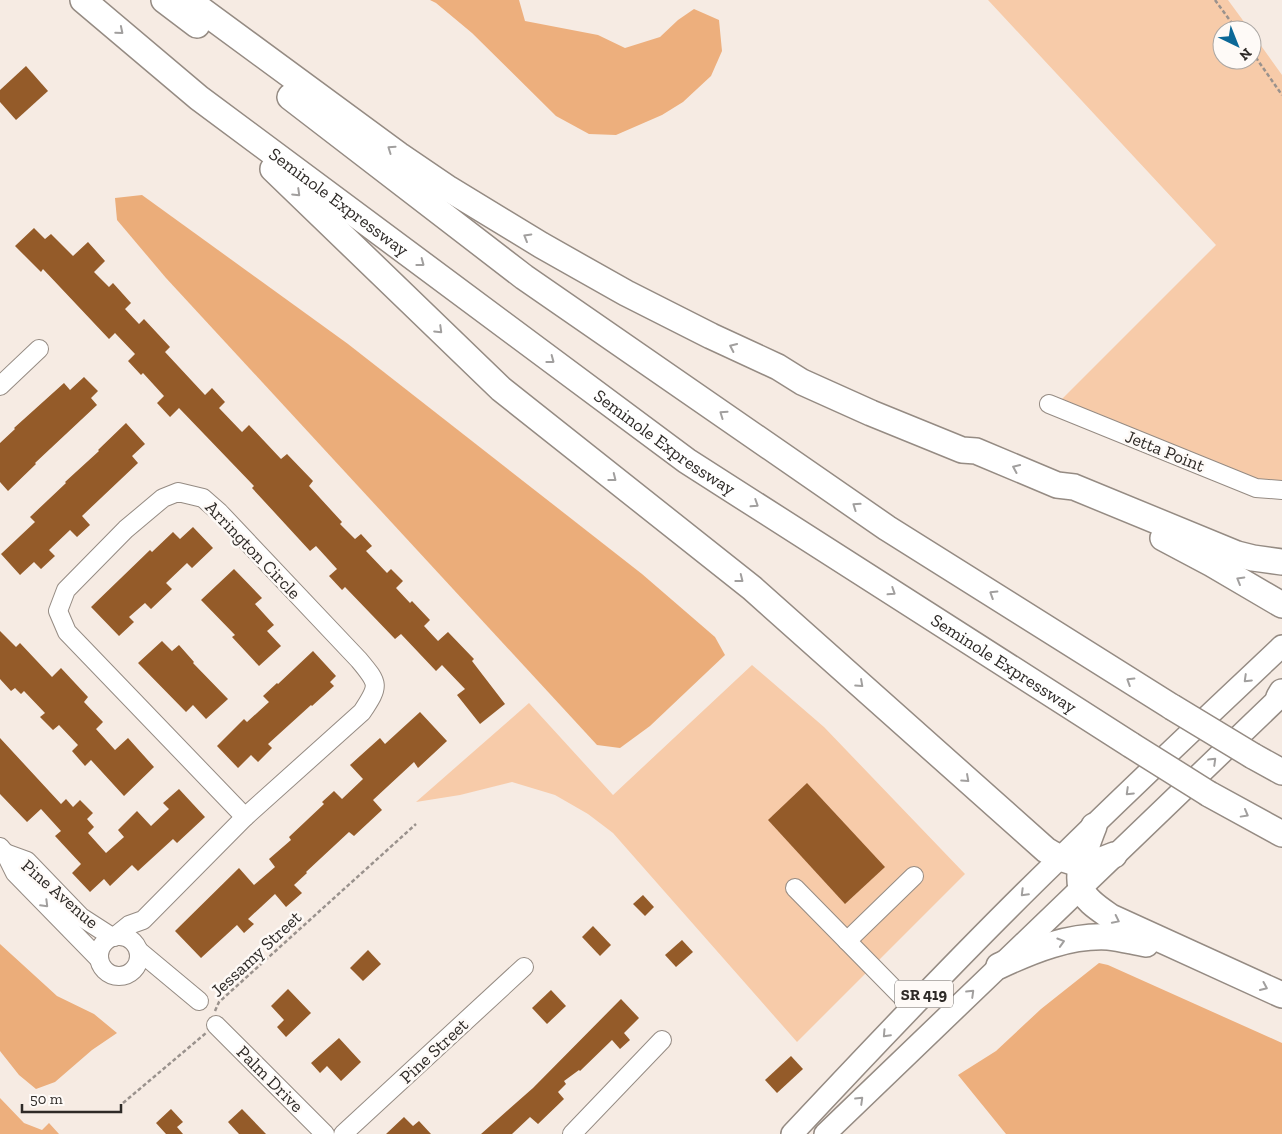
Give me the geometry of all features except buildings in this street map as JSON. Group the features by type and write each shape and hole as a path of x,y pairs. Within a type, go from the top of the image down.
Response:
{"highway":[{"name":"Seminole Expressway","path":"82,0 199,98 687,461 1209,794 1282,834"},
{"path":"164,0 524,277 887,528 1172,707 1282,772"},
{"path":"188,0 399,155 518,232 569,262 668,315 778,367 806,373 968,442 976,450 1056,485 1071,496 1142,528 1189,552 1282,605"},
{"path":"199,98 501,389 752,588 1046,850 1074,870 1092,905 1111,917 1282,995"},
{"path":"1056,485 1074,487 1237,554 1282,562"},
{"path":"1074,870 1094,826"},
{"path":"1074,870 1114,855"},
{"path":"999,966 1029,952 1070,940 1108,937 1187,952"}],"main road":[{"path":"1094,826 1282,646"},
{"path":"1114,855 1281,694"},
{"name":"SR 419","path":"825,1134 999,966 1074,870"},
{"name":"SR 419","path":"792,1134 912,1007 1074,870"}],"street":[{"path":"0,386 39,349"},
{"name":"Jetta Point","path":"1049,404 1256,488 1282,490"},
{"name":"Arrington Circle","path":"113,937 129,926 143,920 245,817 362,712 374,693 374,678 359,660 219,512 203,498 178,492 163,498 126,529 66,590 58,612 67,632 245,817"},
{"name":"Pine Avenue","path":"3,850 26,861 81,917 113,937"},
{"name":"Pine Avenue","path":"3,850 14,873 99,959 104,970 121,977 133,971 138,966 138,949"},
{"path":"848,941 914,876"},
{"path":"795,888 912,1007"},
{"path":"138,949 143,920"},
{"name":"Pine Avenue","path":"99,959 102,945 113,937 120,936 130,939 138,949 198,1001"},
{"name":"Pine Street","path":"343,1134 524,967"},
{"name":"Palm Drive","path":"216,1025 325,1134"},
{"path":"572,1134 662,1040"}],"path":[{"path":"1215,0 1230,20"},
{"path":"1262,66 1282,95"},
{"name":"Jessamy Street","path":"122,1103 216,1025 214,1012 219,1002 416,824"}],"shaded area":[{"path":"430,0 519,0 525,21 598,35 625,48 660,37 678,20 694,9 719,20 722,51 711,76 683,102 662,115 616,135 589,134 556,116 472,33"},
{"path":"988,0 1228,0 1243,20 1212,20 1212,70 1262,70 1262,47 1282,75 1282,482 1257,481 1060,401 1216,245"},
{"path":"142,195 348,344 642,574 715,637 725,655 650,726 620,748 597,745 166,278 117,220 115,198"},
{"path":"752,665 824,727 965,874 797,1042 613,833 588,814 555,795 512,782 460,795 416,802 529,703 613,795"},
{"path":"0,944 57,996 94,1014 117,1033 92,1050 55,1082 36,1089 19,1075 0,1051"},
{"path":"1099,963 1108,965 1282,1043 1282,1134 1006,1134 958,1075 996,1051 1041,1009"},
{"path":"0,1098 24,1123 42,1130 49,1123 59,1134 0,1134"}]}
